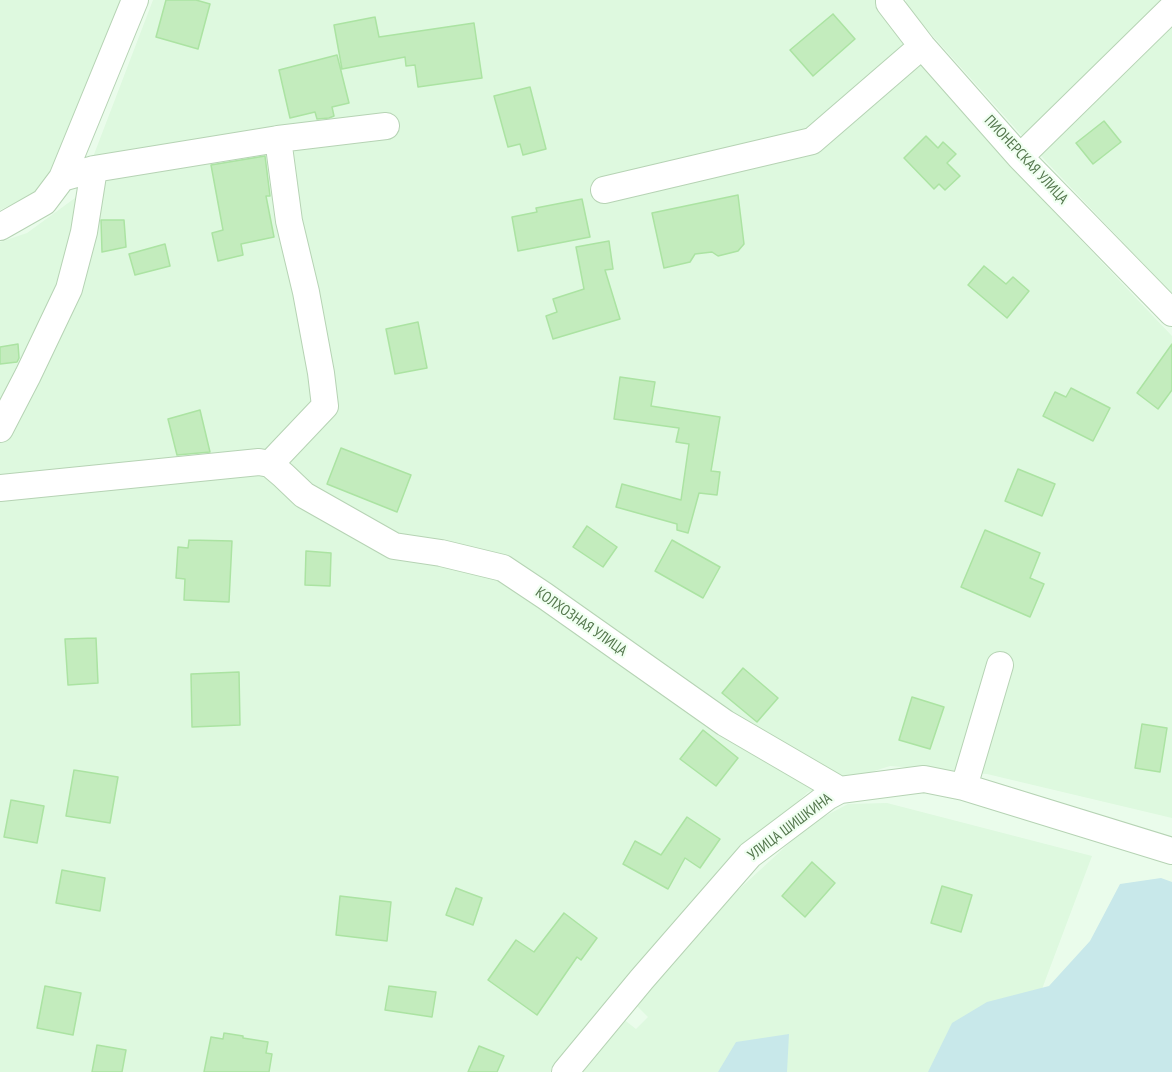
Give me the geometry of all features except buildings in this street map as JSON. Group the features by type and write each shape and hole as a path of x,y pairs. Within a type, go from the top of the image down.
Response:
{"street":[{"path":"0,227 44,202 62,178 135,0"},
{"name":"ПИОНЕРСКАЯ УЛИЦА","path":"889,0 922,46 1020,157 1172,313"},
{"path":"1020,157 1172,8"},
{"path":"604,190 812,141 922,46"},
{"path":"62,178 94,169 278,139 386,126"},
{"path":"0,488 259,462 270,464 325,405 306,292 289,221 278,139"},
{"path":"0,429 69,289 84,232 94,169"},
{"name":"КОЛХОЗНАЯ УЛИЦА","path":"270,464 304,495 394,546 441,553 503,568 725,723 840,790"},
{"path":"964,787 1000,665"},
{"name":"УЛИЦА ШИШКИНА","path":"565,1072 750,855 827,797 840,790 924,779 964,787 1172,851"}],"shaded area":[{"path":"0,0 126,0 61,154 38,192 0,210"},
{"path":"153,0 876,0 879,8 910,48 1022,178 1172,336 1172,818 987,774 890,766 808,792 722,871 550,1072 0,1072 0,242 27,233 75,198"},
{"path":"906,0 1172,0 1172,294 1024,138 906,6"},
{"path":"887,803 1092,856 1039,997 1172,1063 1172,1072 576,1072 622,1018 636,1029 648,1017 635,1004 663,968 734,894 810,824 848,804"},
{"path":"1161,878 1172,882 1172,1072 928,1072 952,1023 987,1002 1049,986 1090,941 1120,884"},
{"path":"789,1034 787,1072 718,1072 736,1042"}]}
